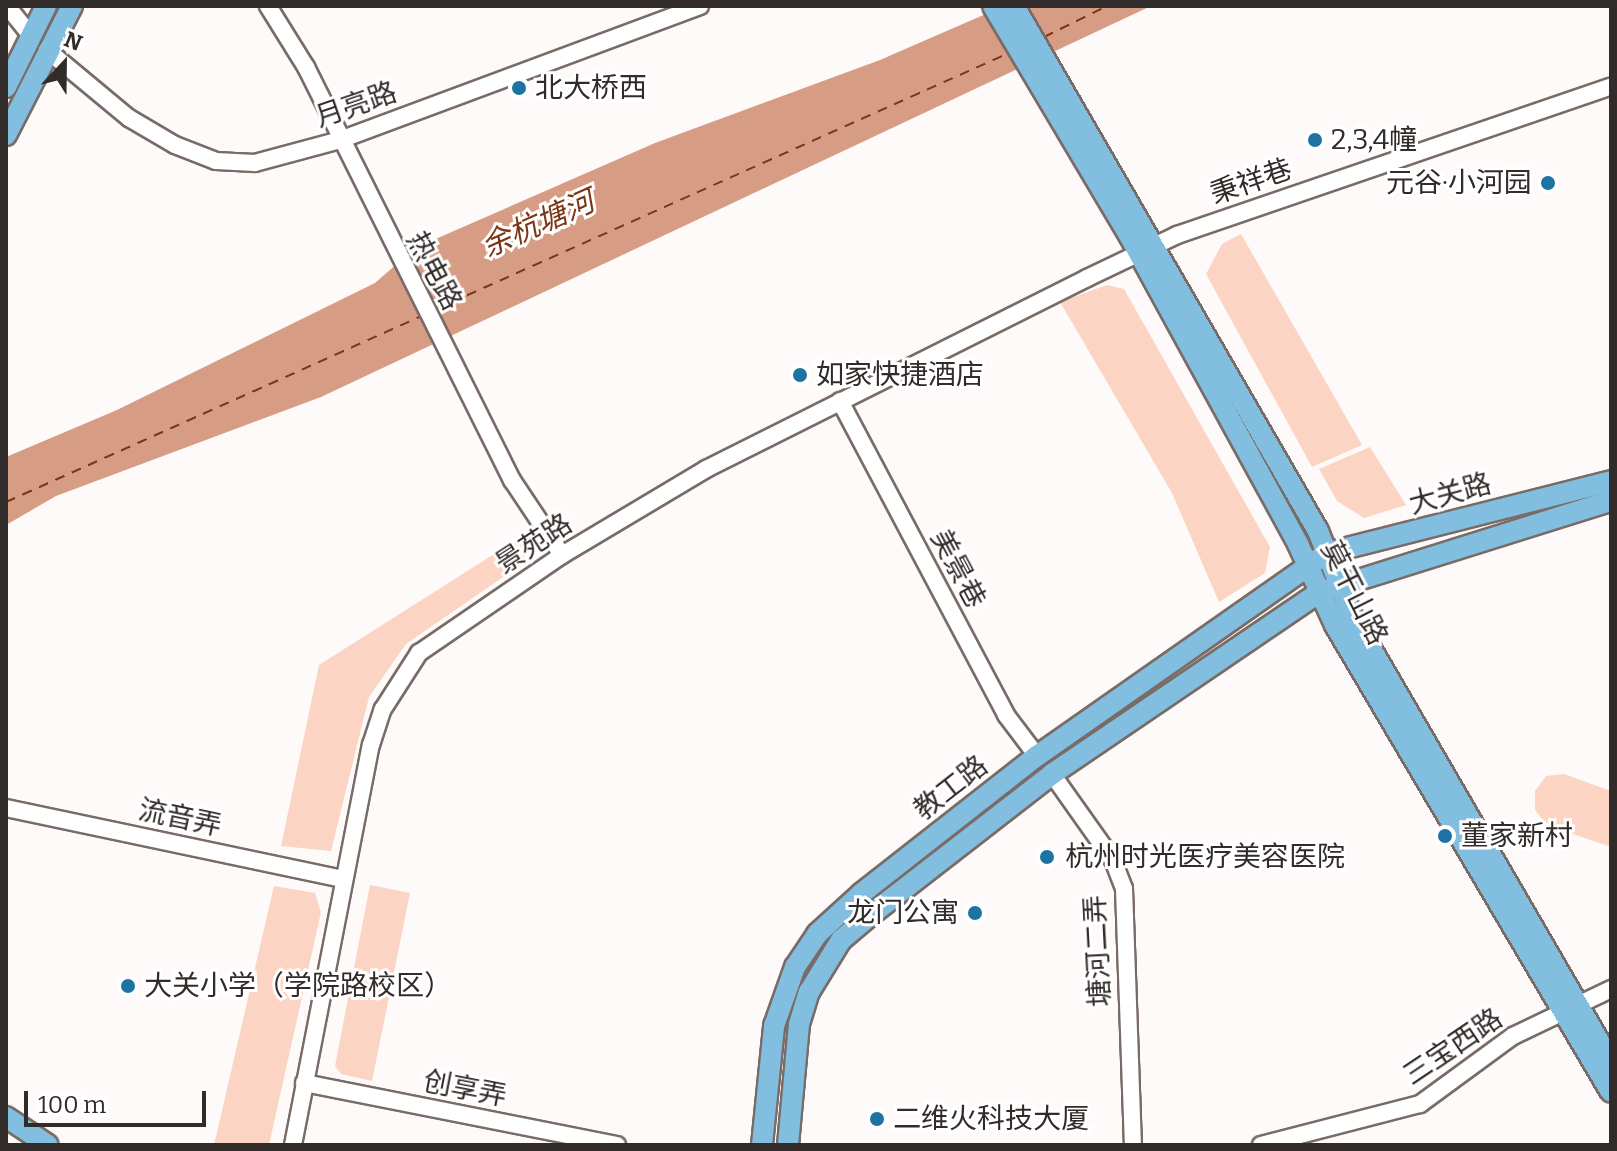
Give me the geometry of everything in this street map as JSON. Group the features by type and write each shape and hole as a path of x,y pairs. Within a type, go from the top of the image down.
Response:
{"main road":[{"path":"6,87 29,33 46,6"},
{"path":"6,135 72,6"},
{"path":"993,6 1067,111"},
{"path":"1014,6 1067,111"},
{"name":"莫干山路","path":"1067,111 1145,251 1327,553 1352,616 1569,1005 1611,1092"},
{"name":"莫干山路","path":"1145,251 1320,592 1569,1005 1611,1062"},
{"name":"大关路","path":"1308,569 1327,553 1611,481"},
{"name":"大关路","path":"1320,592 1341,582 1611,501"},
{"name":"教工路","path":"762,1145 774,1026 795,967 809,944 835,914 1037,756 1308,569"},
{"name":"教工路","path":"788,1145 799,1024 822,966 841,940 1052,774 1320,592"},
{"path":"6,1117 48,1145"}],"street":[{"path":"7,6 29,33"},
{"name":"热电路","path":"268,6 306,67 389,243 512,480 562,555"},
{"name":"月亮路","path":"47,50 129,118 216,161 255,163 340,140 700,6"},
{"name":"秉祥巷","path":"1145,251 1177,235 1611,86"},
{"name":"景苑路","path":"293,1145 371,745 383,709 404,673 437,639 562,555 780,431 1145,251"},
{"name":"美景巷","path":"840,401 1006,715 1037,756"},
{"name":"塘河二弄","path":"1052,774 1113,860 1124,889 1133,1145"},
{"name":"流音弄","path":"6,808 343,879"},
{"name":"三宝西路","path":"1261,1145 1420,1104 1513,1036 1569,1005 1611,989"},
{"name":"创享弄","path":"304,1083 617,1145"}],"shaded area":[{"path":"1241,234 1362,445 1312,467 1206,274 1222,244"},
{"path":"1107,285 1124,289 1270,547 1265,573 1219,602 1172,493 1060,302"},
{"path":"1370,447 1406,505 1364,518 1337,501 1319,469"},
{"path":"521,537 527,547 522,564 406,644 369,697 331,851 281,846 319,665"},
{"path":"1564,774 1611,791 1611,847 1547,825 1535,810 1535,791 1546,776"},
{"path":"370,885 410,893 372,1081 341,1074 335,1066"},
{"path":"274,886 315,893 321,912 269,1145 214,1145"}],"water":[{"name":"余杭塘河","path":"1004,6 1151,6 321,397 56,496 6,525 6,457 117,410 375,283 415,248 655,143 880,60"}],"ferry route":[{"path":"1044,37 1107,6"},
{"path":"434,310 1009,53"},
{"path":"6,502 421,316"}],"place":[{"name":"北大桥西","path":"519,88"},
{"name":"2,3,4幢","path":"1315,140"},
{"name":"元谷·小河园","path":"1548,183"},
{"name":"如家快捷酒店","path":"800,375"},
{"name":"董家新村","path":"1445,836"},
{"name":"杭州时光医疗美容医院","path":"1047,857"},
{"name":"龙门公寓","path":"975,913"},
{"name":"大关小学（学院路校区）","path":"128,986"},
{"name":"二维火科技大厦","path":"877,1119"}]}
